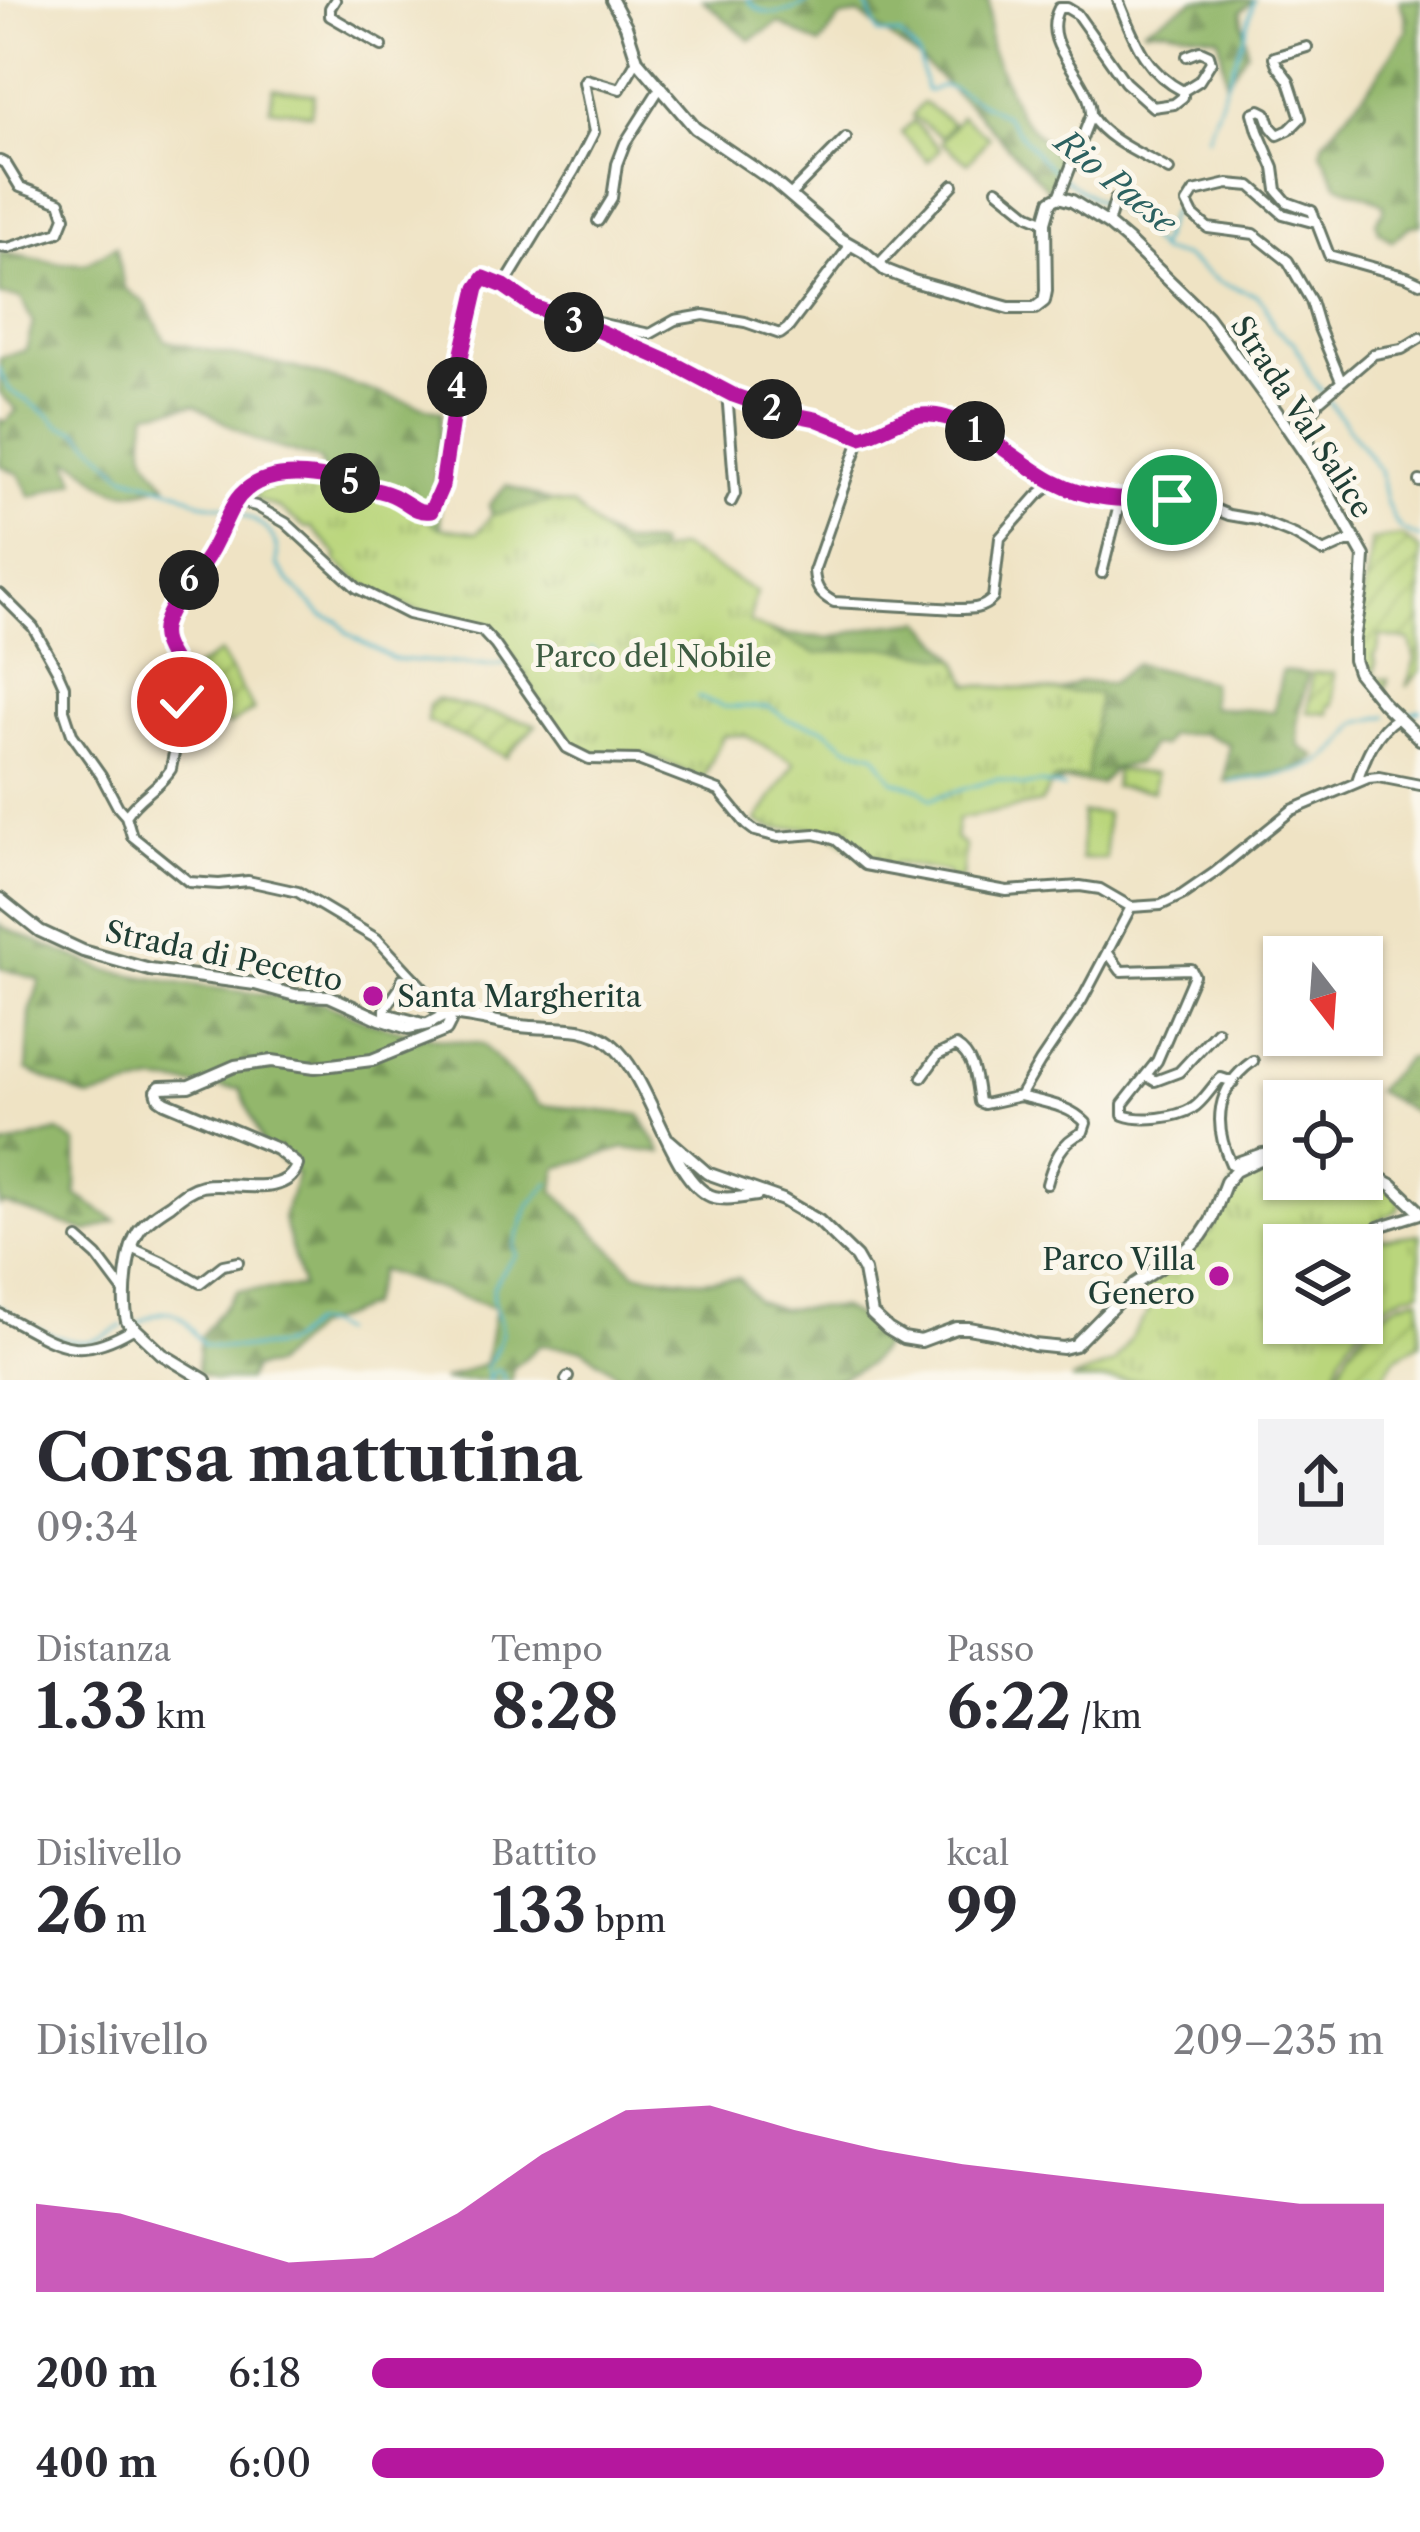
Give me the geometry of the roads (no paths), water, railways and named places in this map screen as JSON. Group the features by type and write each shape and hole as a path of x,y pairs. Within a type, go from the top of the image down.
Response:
{"street":[{"path":"334,0 330,16 382,46"},
{"path":"612,0 637,60 705,137 791,194 850,246 892,274 1010,308 1035,308 1043,301 1045,222 1091,115"},
{"path":"1118,0 1138,48 1159,78 1183,92"},
{"path":"1051,1 1077,14 1125,82 1153,106 1174,104 1211,62 1205,52 1187,56"},
{"path":"1063,7 1054,16 1059,48 1087,93 1096,125 1169,170"},
{"path":"1307,46 1274,57 1289,81 1301,118 1278,135 1266,112 1253,113 1274,168 1277,190 1287,202 1312,211 1329,255 1420,284"},
{"path":"504,286 593,132 584,82 620,89 637,60"},
{"path":"598,221 612,198 625,143 660,88"},
{"path":"791,194 846,138"},
{"path":"0,161 7,164 20,187 60,202 65,217 59,232 0,247"},
{"path":"878,265 953,184"},
{"path":"1316,223 1283,214 1258,190 1241,184 1194,192 1187,203 1208,228 1253,234 1288,261 1312,301 1341,381"},
{"path":"997,189 1045,222"},
{"name":"Strada Val Salice","path":"1059,197 1112,211 1207,317 1310,460 1365,563 1354,639 1358,672 1420,739"},
{"path":"561,318 650,334 675,320 704,315 780,334 850,246"},
{"path":"126,816 171,769 186,689 163,640 164,623 218,539 233,506 252,484 268,478 314,476 395,496 418,512 431,511 442,486 462,353 477,288 484,278 534,307 595,329 727,392 861,437 916,415 933,415 974,431 1054,482 1091,496 1200,503 1258,520 1324,552 1356,542"},
{"path":"1310,460 1309,419 1324,396 1374,354 1402,349 1420,338"},
{"path":"727,392 735,494 731,502"},
{"path":"861,437 814,571 818,589 834,602 957,609 988,604 993,598 1000,538 1054,482"},
{"path":"1102,573 1120,501"},
{"path":"233,506 256,506 286,523 357,588 408,614 482,631 567,748 589,759 638,760 719,790 755,831 836,840 866,865 886,871 1007,891 1080,886 1100,889 1131,907 1161,904 1182,895 1292,810 1379,777 1420,784"},
{"path":"0,593 33,627 64,686 64,710 72,734 126,816 132,836 189,882 248,881 298,892 377,939 450,1022 446,1030 372,1060 315,1067 272,1061 236,1066 189,1086 157,1091 165,1102 277,1149 297,1165 282,1183 206,1185 190,1190 136,1234 124,1294 130,1325 162,1354 206,1380"},
{"path":"1356,782 1369,752 1395,716"},
{"path":"1369,752 1370,767 1379,777"},
{"name":"Strada di Pecetto","path":"0,899 40,931 83,951 150,970 329,997 408,1028 428,1024"},
{"path":"1020,1096 1082,1000 1131,907"},
{"path":"1108,953 1121,971 1191,969 1194,975 1157,1061 1123,1104 1124,1115 1135,1119 1189,1110 1221,1078 1233,1082"},
{"path":"447,1014 428,1024 385,1009 402,979 436,1011 516,1026 569,1028 607,1041 632,1067 688,1174 704,1192 721,1197 764,1195 819,1221 864,1271 872,1314 903,1338 921,1341 968,1328 1034,1345 1063,1348 1080,1341 1143,1277 1193,1244 1207,1228 1226,1182 1235,1172 1263,1159"},
{"path":"1147,1076 1155,1081 1180,1072 1217,1031"},
{"path":"922,1077 938,1054 956,1046 964,1050 975,1074 979,1102 1020,1096 1080,1116 1085,1123 1083,1132 1061,1148 1047,1184"},
{"path":"1253,1061 1233,1082 1219,1118 1221,1142 1230,1163 1263,1153"},
{"path":"1383,1181 1420,1213 1383,1226"},
{"path":"78,1239 98,1256 124,1294"},
{"path":"132,1248 200,1283 223,1265 238,1262"},
{"path":"0,1314 62,1347 101,1343 130,1325"}],"waterway":[{"name":"Rio Paese","path":"748,0 770,13 811,0"},
{"name":"Rio Paese","path":"862,0 878,34 900,35 919,56 926,90 953,88 1004,115 1061,177 1108,208"},
{"path":"1207,137 1254,0"},
{"path":"1159,246 1177,205"},
{"name":"Rio Paese","path":"1116,212 1161,252 1183,256 1219,282 1256,295 1265,304 1274,328 1295,343 1309,374 1380,471 1394,520 1420,538"},
{"path":"0,368 10,390 60,426 79,432 124,475 201,503 228,507"},
{"path":"236,512 269,531 276,545 277,565 323,616 339,621 347,633 393,659 478,665 507,662"},
{"path":"591,648 611,663"},
{"path":"697,697 725,707 769,707 788,720 823,728 846,746 875,754 893,781 919,788 931,799 997,779 1064,788"},
{"path":"1403,716 1420,710"},
{"path":"1230,782 1316,764 1340,747 1357,723 1387,716"},
{"path":"489,1377 486,1367 501,1334 494,1286 517,1255 514,1247 529,1205 550,1183"},
{"path":"0,1306 47,1333 74,1341 98,1339 123,1326"},
{"path":"138,1323 161,1313 176,1314 203,1345 221,1347 280,1345 311,1323 339,1332"},
{"path":"488,1380 496,1369 504,1380"},
{"path":"1369,1373 1379,1378"}],"place":[{"name":"Santa Margherita","path":"373,996"},
{"name":"Parco Villa Genero","path":"1219,1276"}],"park label":[{"name":"Parco del Nobile","path":"653,656"}]}
